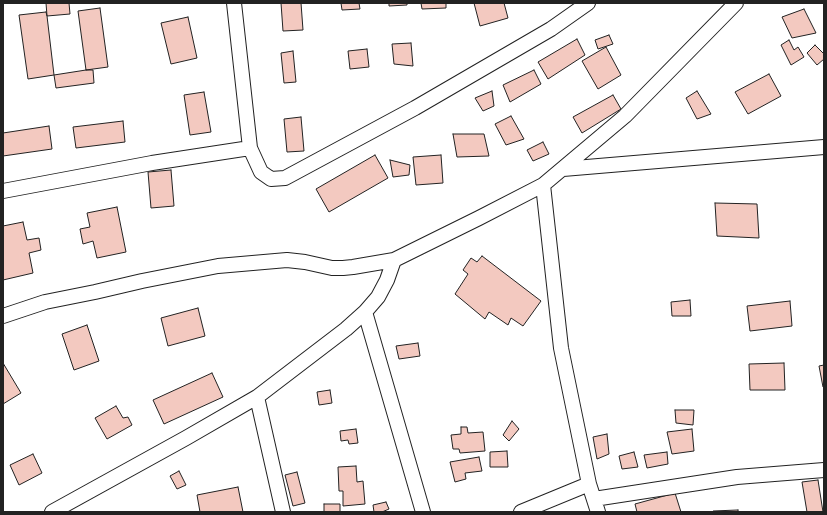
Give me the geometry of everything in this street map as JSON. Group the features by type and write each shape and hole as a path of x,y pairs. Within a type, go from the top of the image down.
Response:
{"street":[{"path":"234,3 250,148 261,172 271,179 285,178 422,104 551,29 588,3"},
{"path":"3,316 45,302 96,292 142,280 218,266 286,260 305,262 332,268 343,268 394,260 543,185 624,116 736,3"},
{"path":"563,169 824,147"},
{"path":"3,191 152,163 250,148"},
{"path":"543,185 561,348 589,484 596,505 737,477 824,470"},
{"path":"52,512 186,438 256,397 346,329 365,312 378,298 387,280 394,260"},
{"path":"365,312 423,512"},
{"path":"256,397 283,512"},
{"path":"521,512 589,484"}],"building":[{"path":"46,3 69,3 70,14 47,16"},
{"path":"281,3 301,3 303,30 283,31"},
{"path":"341,3 359,3 360,9 342,10"},
{"path":"389,3 407,3 407,5 389,6"},
{"path":"421,3 446,3 446,8 422,9"},
{"path":"474,3 504,3 508,18 480,26"},
{"path":"100,8 108,67 86,70 78,11"},
{"path":"804,9 816,33 792,38 782,17"},
{"path":"46,12 54,75 28,79 19,15"},
{"path":"188,17 197,58 171,64 161,23"},
{"path":"609,35 613,44 598,49 595,40"},
{"path":"577,39 585,55 548,79 538,62"},
{"path":"789,40 794,50 798,47 804,57 791,65 781,45"},
{"path":"411,43 413,66 394,64 392,44"},
{"path":"815,45 824,54 824,59 817,65 807,53"},
{"path":"606,47 621,75 598,89 582,61"},
{"path":"367,49 369,67 350,69 348,51"},
{"path":"293,51 296,82 284,83 281,53"},
{"path":"93,70 94,83 56,88 54,75"},
{"path":"534,70 541,84 510,102 503,85"},
{"path":"769,74 781,96 748,114 735,92"},
{"path":"492,91 494,106 483,111 475,98"},
{"path":"697,91 711,114 697,119 686,98"},
{"path":"204,92 211,132 190,135 184,95"},
{"path":"613,95 621,109 582,133 573,117"},
{"path":"511,116 524,139 506,145 495,124"},
{"path":"301,117 304,151 287,152 284,119"},
{"path":"123,121 125,142 76,148 73,127"},
{"path":"49,126 52,149 3,156 3,133"},
{"path":"453,134 484,134 489,156 457,157"},
{"path":"543,142 549,154 533,161 527,150"},
{"path":"375,155 388,178 329,212 316,189"},
{"path":"441,155 443,183 416,185 413,157"},
{"path":"390,160 410,165 409,175 393,177"},
{"path":"171,170 174,206 151,208 148,172"},
{"path":"715,203 757,204 759,238 717,236"},
{"path":"117,207 126,252 97,258 93,241 83,244 80,229 90,227 87,213"},
{"path":"23,222 27,240 39,238 41,250 29,253 33,273 3,280 3,226"},
{"path":"482,256 541,301 523,326 511,318 508,325 489,312 485,319 455,294 468,274 463,270 471,258 477,262"},
{"path":"690,300 691,316 672,316 671,302"},
{"path":"790,301 792,326 750,331 747,306"},
{"path":"198,308 205,336 168,346 161,318"},
{"path":"87,325 99,361 74,370 62,334"},
{"path":"418,343 420,356 399,359 396,346"},
{"path":"3,363 21,393 3,404"},
{"path":"784,363 785,390 750,390 749,364"},
{"path":"824,365 824,387 823,387 819,366"},
{"path":"212,373 223,397 164,424 153,400"},
{"path":"330,390 332,403 319,405 317,392"},
{"path":"116,406 123,418 128,417 132,425 107,439 95,418"},
{"path":"675,410 694,410 693,425 676,423"},
{"path":"512,421 519,429 509,441 503,435"},
{"path":"461,427 467,427 468,433 483,432 485,451 460,453 459,449 453,449 451,435 461,434"},
{"path":"356,429 358,443 349,444 348,440 341,441 340,431"},
{"path":"692,429 694,451 672,454 667,432"},
{"path":"607,434 609,454 597,459 593,437"},
{"path":"507,451 508,467 490,467 490,452"},
{"path":"634,452 638,467 622,469 619,456"},
{"path":"667,452 668,464 647,468 644,455"},
{"path":"33,454 42,473 19,485 10,465"},
{"path":"479,457 482,471 465,473 466,479 455,482 450,462"},
{"path":"356,466 357,482 363,481 365,504 343,506 343,491 339,491 338,467"},
{"path":"179,471 186,485 177,489 170,476"},
{"path":"297,472 305,503 293,506 285,475"},
{"path":"818,480 823,512 807,512 802,482"},
{"path":"238,487 243,512 200,512 197,495"},
{"path":"675,493 681,512 637,512 635,504"},
{"path":"386,502 389,509 382,512 374,512 373,505"},
{"path":"324,504 340,504 340,512 324,512"},
{"path":"738,510 738,512 713,512 713,511"}]}
